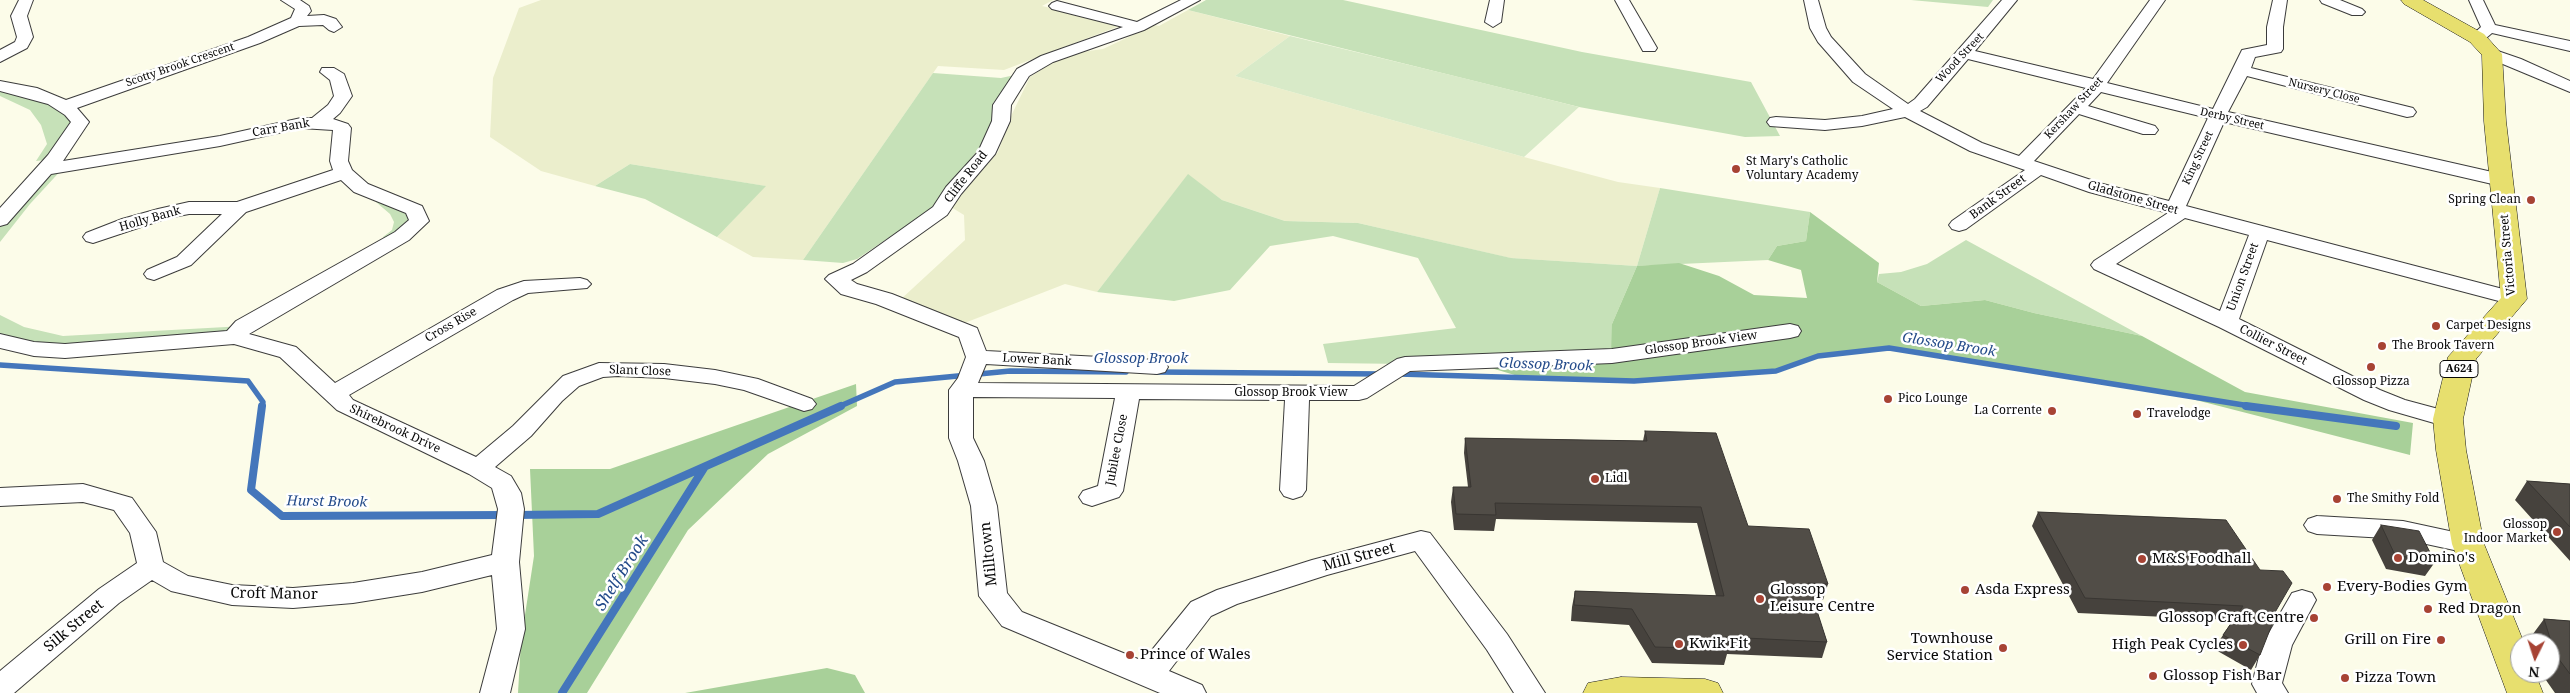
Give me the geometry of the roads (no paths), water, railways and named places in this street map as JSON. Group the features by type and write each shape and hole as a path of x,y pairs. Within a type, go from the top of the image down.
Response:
{"main road":[{"path":"2410,0 2486,40"},
{"name":"Victoria Street","path":"2486,40 2514,299 2462,357 2448,419 2451,450 2468,544 2525,693"},
{"path":"1601,693 1621,691 1705,693"}],"street":[{"path":"0,57 21,45 25,37 19,16 26,0"},
{"path":"288,0 302,6 303,11 296,21"},
{"name":"Cliffe Road","path":"970,372 969,332 884,299 849,289 836,279 860,268 940,211 953,191 986,154 1001,121 1002,105 1023,73 1047,59 1139,27 1193,0"},
{"path":"1493,22 1497,0"},
{"path":"1622,0 1650,48"},
{"name":"Gladstone Street","path":"1811,0 1818,28 1832,50 1859,78 1907,111 1976,147 2096,188 2514,299"},
{"name":"Wood Street","path":"1907,111 1921,103 2010,0"},
{"name":"Kershaw Street","path":"2030,166 2074,107 2096,86 2158,0"},
{"name":"King Street","path":"2101,265 2172,220 2248,53 2275,49 2275,26 2280,0"},
{"path":"2327,0 2357,12"},
{"path":"2476,0 2486,40 2515,62 2570,87"},
{"path":"1057,6 1139,27"},
{"name":"Scotty Brook Crescent","path":"63,106 254,40 296,21 324,20 330,22 334,28"},
{"path":"2486,40 2570,46"},
{"name":"Derby Street","path":"1964,53 2218,116 2501,180"},
{"name":"Nursery Close","path":"2241,70 2407,112"},
{"path":"318,122 334,109 343,96 338,78 328,72"},
{"path":"0,86 31,92 63,106 80,122 69,141 0,220"},
{"path":"2074,107 2148,130"},
{"path":"1776,122 1826,124 1862,121 1907,111"},
{"name":"Carr Bank","path":"44,170 318,122 334,124 342,128 339,161 344,174"},
{"name":"Bank Street","path":"1959,225 2030,166"},
{"path":"234,337 244,326 402,236 419,221 415,210 362,188 344,174"},
{"name":"Holly Bank","path":"93,238 129,223 173,211 189,208 239,208 305,184 344,174"},
{"path":"0,198 20,196"},
{"name":"Holly Bank","path":"154,274 184,261 212,237 239,208"},
{"name":"Union Street","path":"2227,322 2260,232"},
{"name":"Collier Street","path":"2101,265 2227,322 2372,395 2397,405 2448,419"},
{"name":"Cross Rise","path":"332,396 505,295 524,287 580,284"},
{"name":"Glossop Brook View","path":"970,372 1128,392 1359,393 1405,364 1612,356 1790,330"},
{"name":"Shirebrook Drive","path":"0,341 34,349 65,351 234,337 270,345 288,352 319,380 332,396 345,406 478,468 502,482 508,493 511,518 505,562 511,629 495,693"},
{"name":"Lower Bank","path":"970,372 1157,367"},
{"name":"Slant Close","path":"478,468 522,431 554,396 571,381 599,370 618,368 664,370 715,377 750,384 804,404"},
{"name":"Milltown","path":"970,372 961,438 971,461 984,506 986,542 993,596 1012,619 1191,693"},
{"name":"Jubilee Close","path":"1092,497 1110,491 1128,392"},
{"path":"1293,490 1297,393"},
{"path":"0,498 83,493 123,504 143,532 150,567"},
{"path":"2317,525 2403,530 2468,544"},
{"name":"Mill Street","path":"1150,675 1201,609 1227,597 1322,567 1421,540 1497,642 1530,693"},
{"name":"Croft Manor","path":"150,567 181,584 232,595 293,598 353,593 422,582 505,562"},
{"name":"Silk Street","path":"0,688 110,596 150,567"},
{"path":"2272,693 2267,684 2276,645 2302,600"}],"waterway":[{"name":"Glossop Brook","path":"1399,374 1634,381 1776,371 1818,356 1889,348 2256,407"},
{"name":"Hurst Brook","path":"0,365 248,381 263,402 262,407"},
{"name":"Glossop Brook","path":"838,407 895,382 1010,371 1126,372"},
{"name":"Glossop Brook","path":"1156,372 1381,374"},
{"name":"Hurst Brook","path":"262,406 251,490 282,516 505,515"},
{"name":"Hurst Brook","path":"515,515 598,514 841,406"},
{"name":"Glossop Brook","path":"2246,406 2396,426"},
{"name":"Shelf Brook","path":"562,693 704,468"}],"place":[{"name":"St Mary's Catholic Voluntary Academy","path":"1736,169"},
{"name":"Spring Clean","path":"2531,200"},
{"name":"Carpet Designs","path":"2436,326"},
{"name":"The Brook Tavern","path":"2382,346"},
{"name":"Glossop Pizza","path":"2371,367"},
{"name":"Pico Lounge","path":"1888,399"},
{"name":"La Corrente","path":"2052,411"},
{"name":"Travelodge","path":"2137,414"},
{"name":"Lidl","path":"1595,479"},
{"name":"The Smithy Fold","path":"2337,499"},
{"name":"Glossop Indoor Market","path":"2557,532"},
{"name":"Domino's","path":"2398,558"},
{"name":"M&S Foodhall","path":"2142,559"},
{"name":"Every-Bodies Gym","path":"2327,587"},
{"name":"Asda Express","path":"1965,590"},
{"name":"Glossop Leisure Centre","path":"1760,599"},
{"name":"Red Dragon","path":"2428,609"},
{"name":"Glossop Craft Centre","path":"2314,618"},
{"name":"Grill on Fire","path":"2441,640"},
{"name":"Kwik Fit","path":"1679,644"},
{"name":"High Peak Cycles","path":"2243,645"},
{"name":"Townhouse Service Station","path":"2003,648"},
{"name":"Prince of Wales","path":"1130,655"},
{"name":"Glossop Fish Bar","path":"2153,676"},
{"name":"Pizza Town","path":"2345,678"}]}
